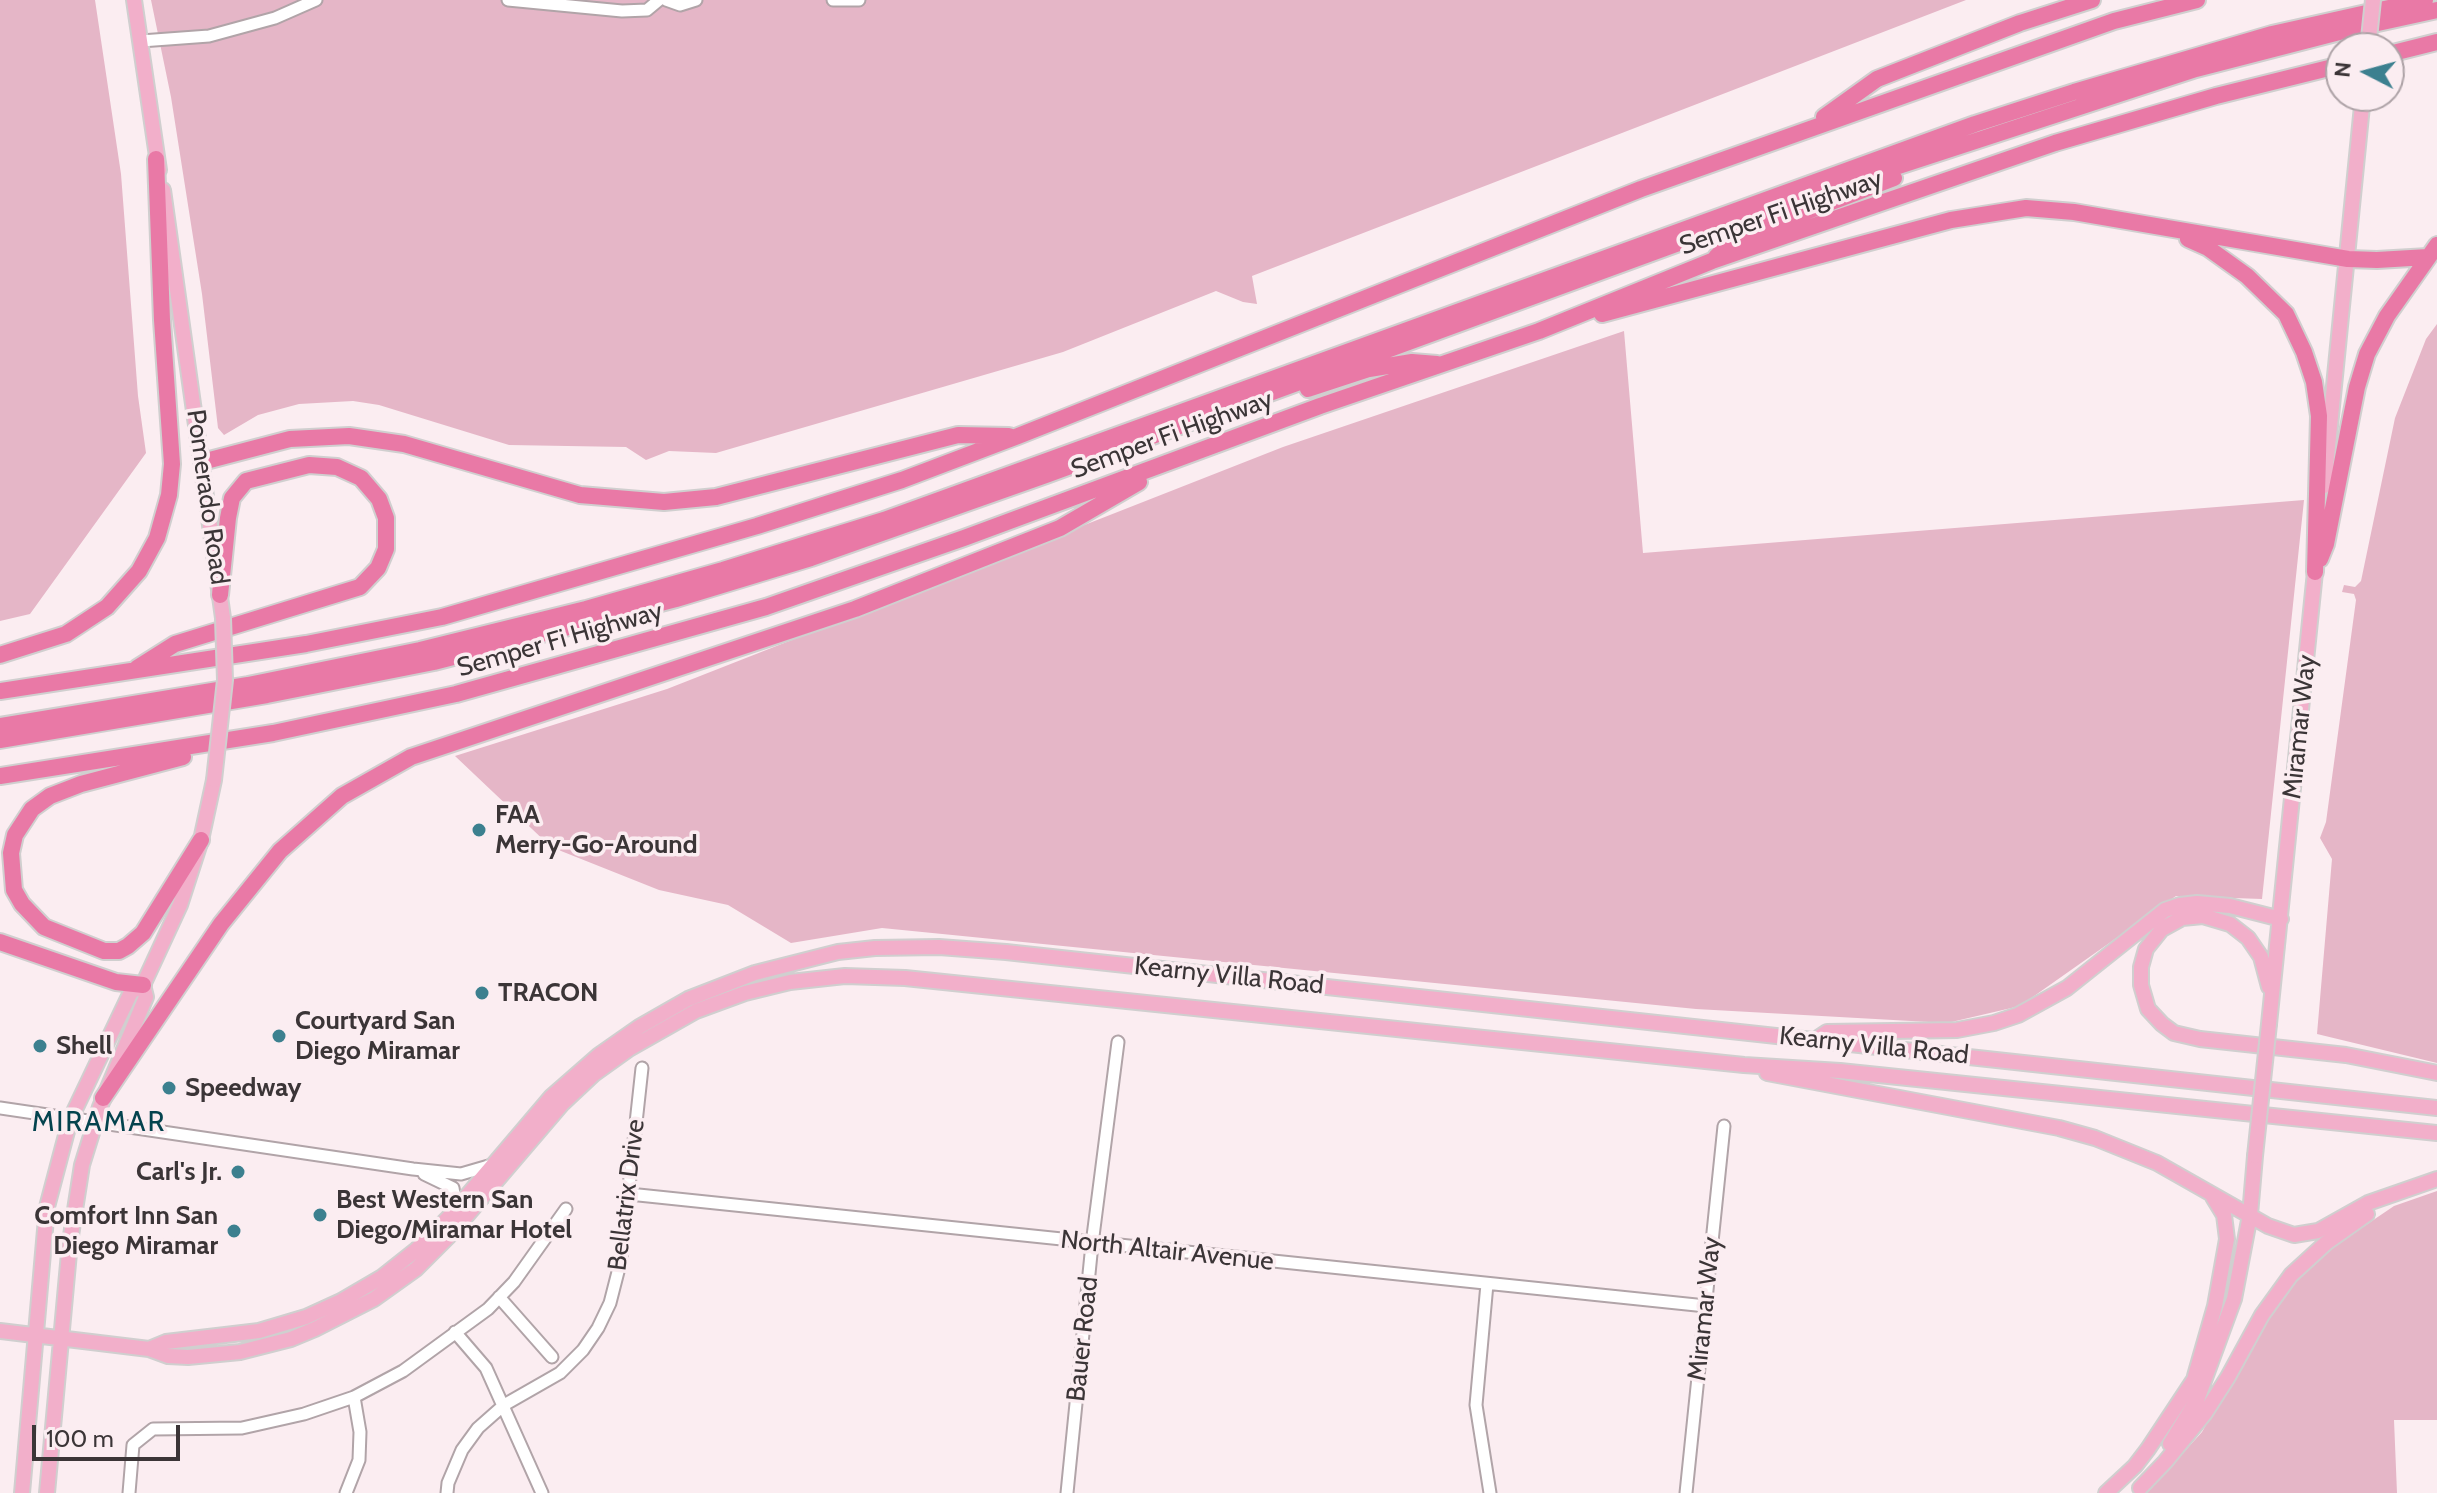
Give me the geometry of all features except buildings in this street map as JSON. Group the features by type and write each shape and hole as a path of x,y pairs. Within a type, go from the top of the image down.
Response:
{"highway":[{"path":"1806,129 1877,79 2020,23 2092,0"},
{"name":"Semper Fi Highway","path":"0,691 306,644 442,617 757,526 902,480 1018,436 1641,189 2114,21 2197,0"},
{"path":"0,726 234,687 420,650 586,609 723,570 884,520 1975,124 2272,34 2425,0"},
{"path":"0,740 434,662 676,599 811,558 1807,196 2196,69 2437,10"},
{"path":"2405,50 2437,42"},
{"name":"Semper Fi Highway","path":"0,776 273,733 456,694 766,607 1320,406 1539,331 1712,261 2055,143 2216,96 2325,69"},
{"path":"1712,261 1735,239 1948,156 1972,141"},
{"path":"0,655 66,634 107,607 139,571 157,538 169,495 172,464 162,320 156,159"},
{"path":"1539,331 1951,220 2026,208 2074,212 2348,259 2433,251"},
{"path":"2165,229 2208,248 2247,276 2286,314 2304,352 2314,382 2319,416 2315,572"},
{"path":"2315,572 2326,544 2357,387 2367,354 2387,316 2433,251"},
{"path":"1252,400 1304,390 1369,369 1412,362 1446,364"},
{"path":"202,462 290,439 349,436 404,444 580,495 664,502 716,497 958,435 1018,436"},
{"path":"103,1098 221,924 280,851 342,796 411,757 855,609 1060,528 1178,459"},
{"path":"129,673 175,644 360,587 378,568 386,549 386,518 379,499 361,478 337,467 309,465 246,481 232,498 220,595"},
{"path":"201,840 143,933 119,951 104,951 44,927 22,904 14,890 11,853 15,835 32,809 50,796 81,784 273,733"},
{"path":"0,942 116,982 143,985"}],"main road":[{"name":"Pomerado Road","path":"134,0 223,618 224,695 214,780 201,840 180,905 143,985"},
{"path":"2370,32 2373,0"},
{"name":"Miramar Way","path":"2137,1490 2197,1400 2234,1299 2250,1215 2362,112"},
{"path":"1815,1040 1827,1032 1965,1029 2018,1015 2067,988 2165,910 2180,905 2230,906 2281,919"},
{"path":"2203,916 2230,924 2248,938 2261,957 2272,997"},
{"path":"2281,919 2203,916 2182,918 2162,929 2146,949 2141,967 2141,985 2148,1009 2174,1033 2200,1039 2346,1055 2437,1073"},
{"name":"Kearny Villa Road","path":"149,1349 166,1342 259,1331 326,1308 362,1289 400,1264 449,1217 566,1082 616,1042 662,1013 755,973 838,952 875,948 939,947 1006,952 2437,1108"},
{"name":"Kearny Villa Road","path":"0,1331 149,1349 168,1356 188,1357 240,1352 291,1339 353,1312 398,1283 436,1250 562,1104 594,1074 629,1049 696,1011 745,993 790,982 845,976 905,978 2437,1133"},
{"path":"22,1493 47,1207 70,1120 131,992 143,985 146,997 103,1098 82,1165 73,1214 47,1493"},
{"path":"1744,1065 1774,1075 2083,1134 2135,1153 2282,1232 2306,1234 2326,1227 2368,1203 2437,1179"},
{"path":"2195,1376 2215,1306 2227,1239 2224,1215 2208,1191"},
{"path":"2137,1490 2165,1462 2205,1413 2262,1315 2291,1275 2336,1235 2402,1191"},
{"name":"Miramar Way","path":"2106,1493 2135,1466 2214,1353"}],"street":[{"path":"141,41 209,36 275,18 316,0"},
{"path":"508,0 622,11 647,10 659,0"},
{"path":"666,0 680,5 696,0"},
{"path":"833,0 859,0"},
{"name":"Bauer Road","path":"1067,1493 1092,1244 1118,1042"},
{"name":"Bellatrix Drive","path":"447,1493 462,1450 478,1428 504,1405 560,1373 583,1350 598,1328 617,1281 642,1068"},
{"path":"0,1108 413,1169 461,1174 493,1165"},
{"name":"Miramar Way","path":"1686,1493 1724,1126"},
{"path":"413,1169 453,1188 456,1205 449,1217"},
{"name":"North Altair Avenue","path":"629,1194 1706,1306"},
{"path":"129,1493 133,1445 153,1429 242,1428 304,1414 354,1397 403,1371 499,1297 514,1282 566,1209"},
{"path":"1487,1284 1476,1405 1490,1493"},
{"path":"499,1297 552,1357"},
{"path":"455,1332 486,1368 542,1493"},
{"path":"346,1493 359,1460 360,1432 354,1397"}],"shaded area":[{"path":"0,0 95,0 121,174 138,396 146,453 30,614 0,621"},
{"path":"151,0 1966,0 1252,276 1257,304 1216,291 1063,352 716,453 669,451 646,460 626,447 509,445 379,405 353,401 299,404 258,415 224,435 218,428 202,294 171,97"},
{"path":"2437,324 2437,1063 2317,1034 2332,859 2320,838 2326,822 2356,600 2354,594 2342,592 2344,585 2355,587 2361,581 2395,418 2426,339"},
{"path":"1624,331 1643,553 2304,500 2262,899 2176,896 2020,1006 1947,1023 1696,1009 882,928 791,943 728,905 659,890 551,847 455,756 667,689 1283,447"},
{"path":"2437,1191 2437,1420 2394,1420 2397,1493 2147,1493 2202,1432 2269,1314 2307,1265 2394,1206"}],"place":[{"name":"FAA Merry-Go-Around","path":"479,830"},
{"name":"TRACON","path":"482,993"},
{"name":"Courtyard San Diego Miramar","path":"279,1036"},
{"name":"Shell","path":"40,1046"},
{"name":"Speedway","path":"169,1088"},
{"name":"Carl's Jr.","path":"238,1172"},
{"name":"Best Western San Diego/Miramar Hotel","path":"320,1215"},
{"name":"Comfort Inn San Diego Miramar","path":"234,1231"}],"district":[{"name":"MIRAMAR","path":"99,1123"}]}
